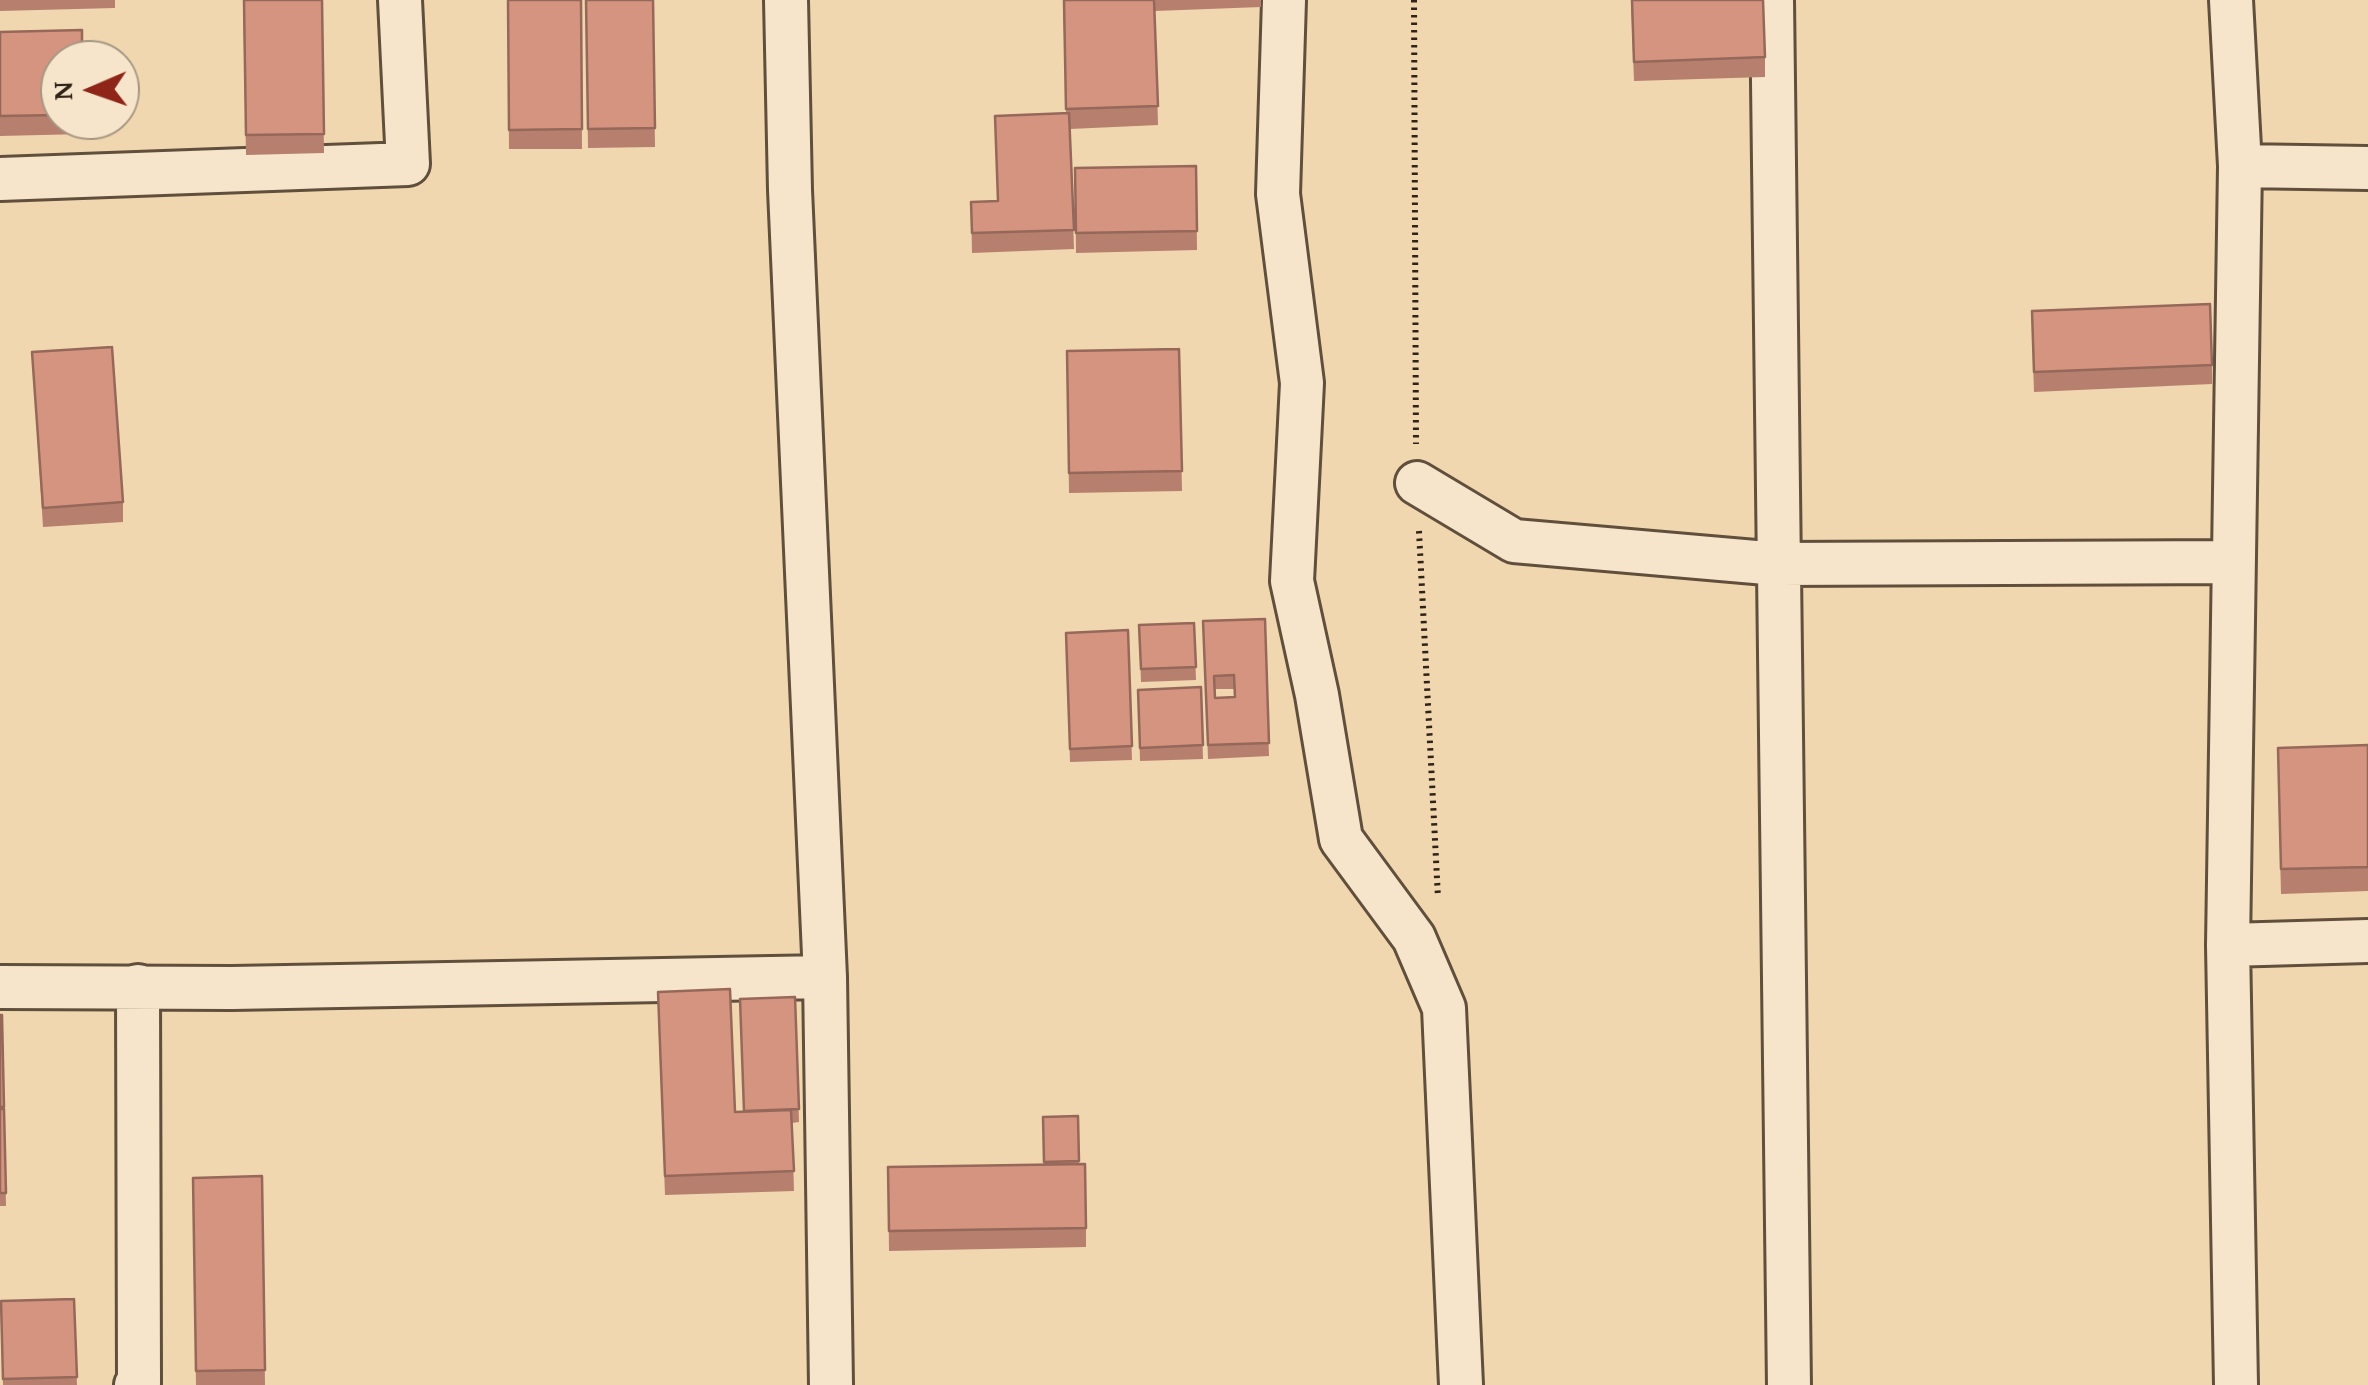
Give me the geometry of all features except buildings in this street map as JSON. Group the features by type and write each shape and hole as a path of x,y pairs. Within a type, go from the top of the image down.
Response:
{"street":[{"path":"0,180 408,164 400,0"},
{"path":"786,0 790,190 825,977 831,1385"},
{"path":"1284,0 1278,194 1302,383 1292,580 1342,839 1414,938 1444,1008 1461,1385"},
{"path":"1772,0 1789,1385"},
{"path":"2231,0 2240,166 2228,946 2236,1385"},
{"path":"2240,166 2368,168"},
{"path":"1417,483 1514,541 1778,564 2234,562"},
{"path":"2228,946 2368,941"},
{"path":"0,988 232,988 825,977"},
{"path":"136,1385 138,986"}]}
